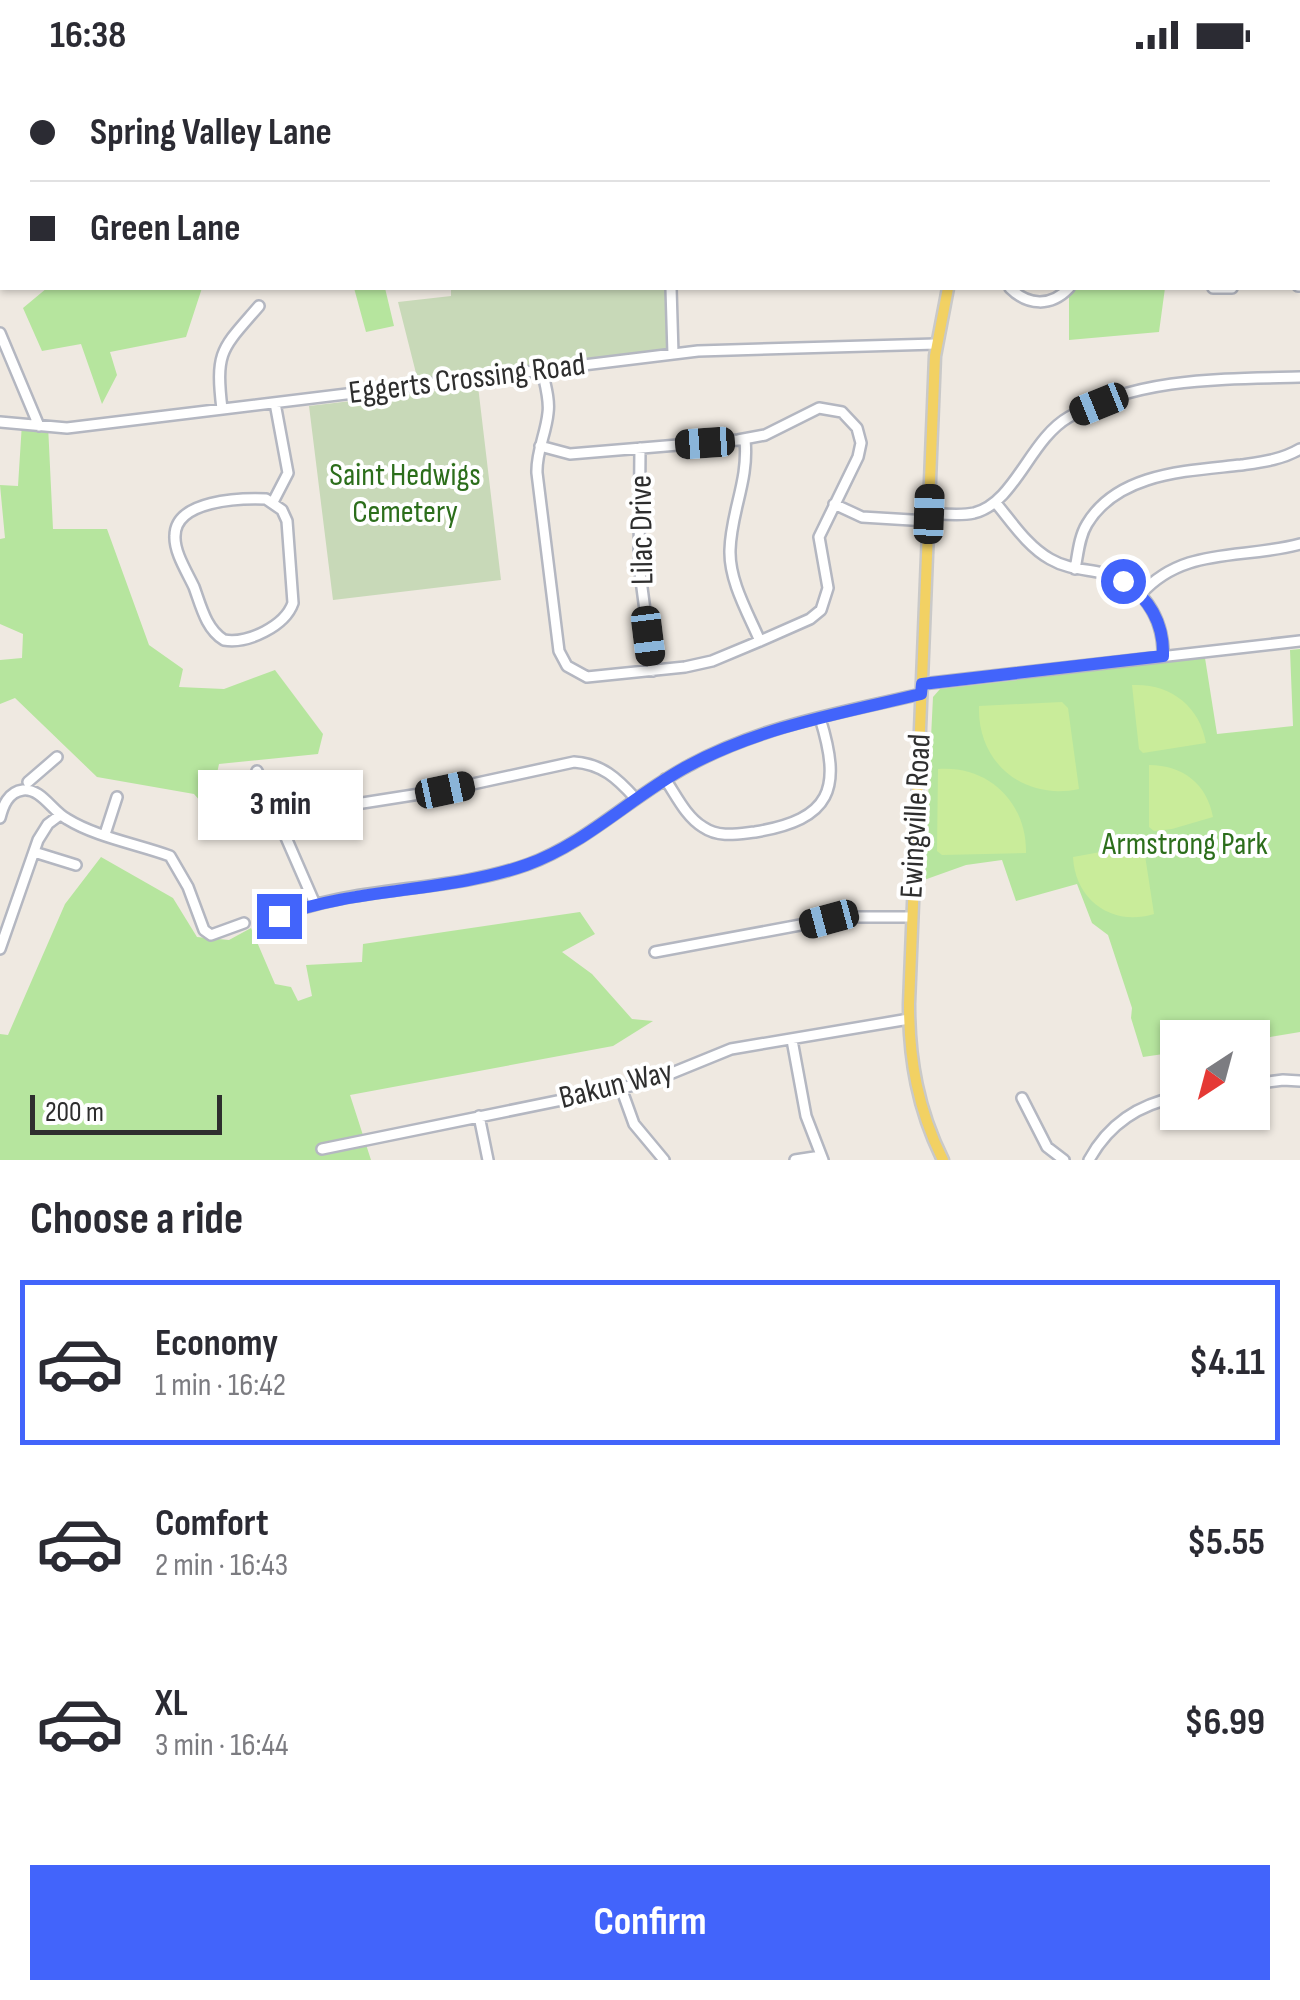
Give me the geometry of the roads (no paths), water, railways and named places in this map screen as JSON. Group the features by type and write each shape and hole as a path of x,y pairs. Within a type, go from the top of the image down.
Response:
{"main road":[{"name":"Ewingville Road","path":"943,1160 926,1121 916,1083 909,1020 936,344 948,290"}],"street":[{"path":"671,290 673,354"},
{"path":"1012,290 1021,298 1043,302 1058,298 1067,290"},
{"path":"222,409 218,369 222,352 259,306"},
{"path":"0,333 38,426"},
{"name":"Eggerts Crossing Road","path":"0,422 84,427 673,354 936,344"},
{"path":"540,446 570,454 745,440 776,430 819,408 842,412 860,435 858,457 819,537 828,588 825,603 810,619 704,663 594,678 573,671 559,651 537,473 540,446 548,408 542,370"},
{"path":"834,504 862,517 975,513 995,502 1046,434 1078,412 1120,396 1178,383 1300,376"},
{"path":"273,502 288,473 275,402"},
{"path":"745,440 745,478 730,553 734,576 760,641"},
{"name":"Lilac Drive","path":"640,448 640,565 652,671"},
{"path":"1074,569 1082,534 1092,516 1128,489 1168,474 1279,459 1300,449"},
{"path":"258,499 273,502 286,521 295,594 292,608 279,624 240,640 224,640 210,628 176,545 177,525 188,511 203,505 258,499"},
{"path":"995,502 1032,546 1051,560 1113,576 1140,594 1159,625 1163,656"},
{"path":"1140,594 1178,564 1300,544"},
{"path":"270,920 315,904 526,865 576,840 665,779 736,743 921,689 1300,641"},
{"path":"665,779 690,816 711,832 736,835 796,823 819,804 831,777 832,758 820,718"},
{"path":"28,782 57,756"},
{"path":"280,823 318,810 445,790 574,762 592,764 612,774 635,798"},
{"path":"257,771 315,904"},
{"path":"0,818 10,796 26,790 36,792 74,823 170,856 188,887 204,930 212,935 244,923"},
{"path":"105,834 117,797"},
{"path":"0,949 42,832 60,815"},
{"path":"34,852 76,866"},
{"path":"655,952 843,916 911,917"},
{"name":"Bakun Way","path":"322,1149 664,1078 730,1050 909,1020"},
{"path":"792,1040 800,1092 822,1158 795,1160"},
{"path":"1270,1082 1300,1081"},
{"path":"621,1088 634,1124 664,1160"},
{"path":"1022,1098 1047,1147 1064,1160"},
{"path":"1089,1160 1109,1132 1129,1115 1160,1101"},
{"path":"479,1116 488,1160"}],"park label":[{"name":"Saint Hedwigs Cemetery","path":"405,494"},
{"name":"Armstrong Park","path":"1185,844"}]}
